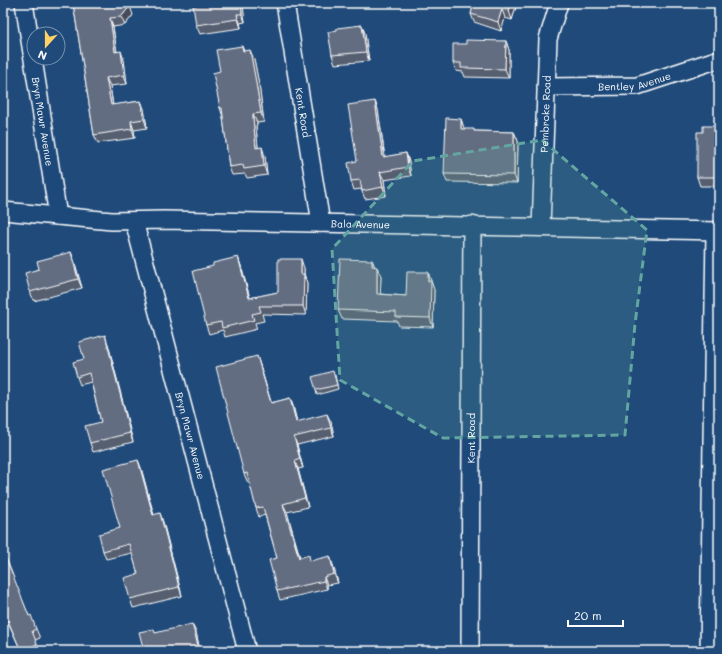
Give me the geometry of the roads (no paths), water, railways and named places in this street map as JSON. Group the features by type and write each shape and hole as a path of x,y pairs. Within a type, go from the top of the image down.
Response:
{"street":[{"name":"Bryn Mawr Avenue","path":"24,3 58,216"},
{"name":"Kent Road","path":"285,3 321,223"},
{"name":"Pembroke Road","path":"541,227 548,39 559,3"},
{"name":"Bentley Avenue","path":"546,87 637,86 719,59"},
{"name":"Bala Avenue","path":"3,211 112,221 472,225 717,231"},
{"name":"Bryn Mawr Avenue","path":"134,221 247,651"},
{"name":"Kent Road","path":"470,651 472,225"},
{"path":"709,651 717,231"}]}
